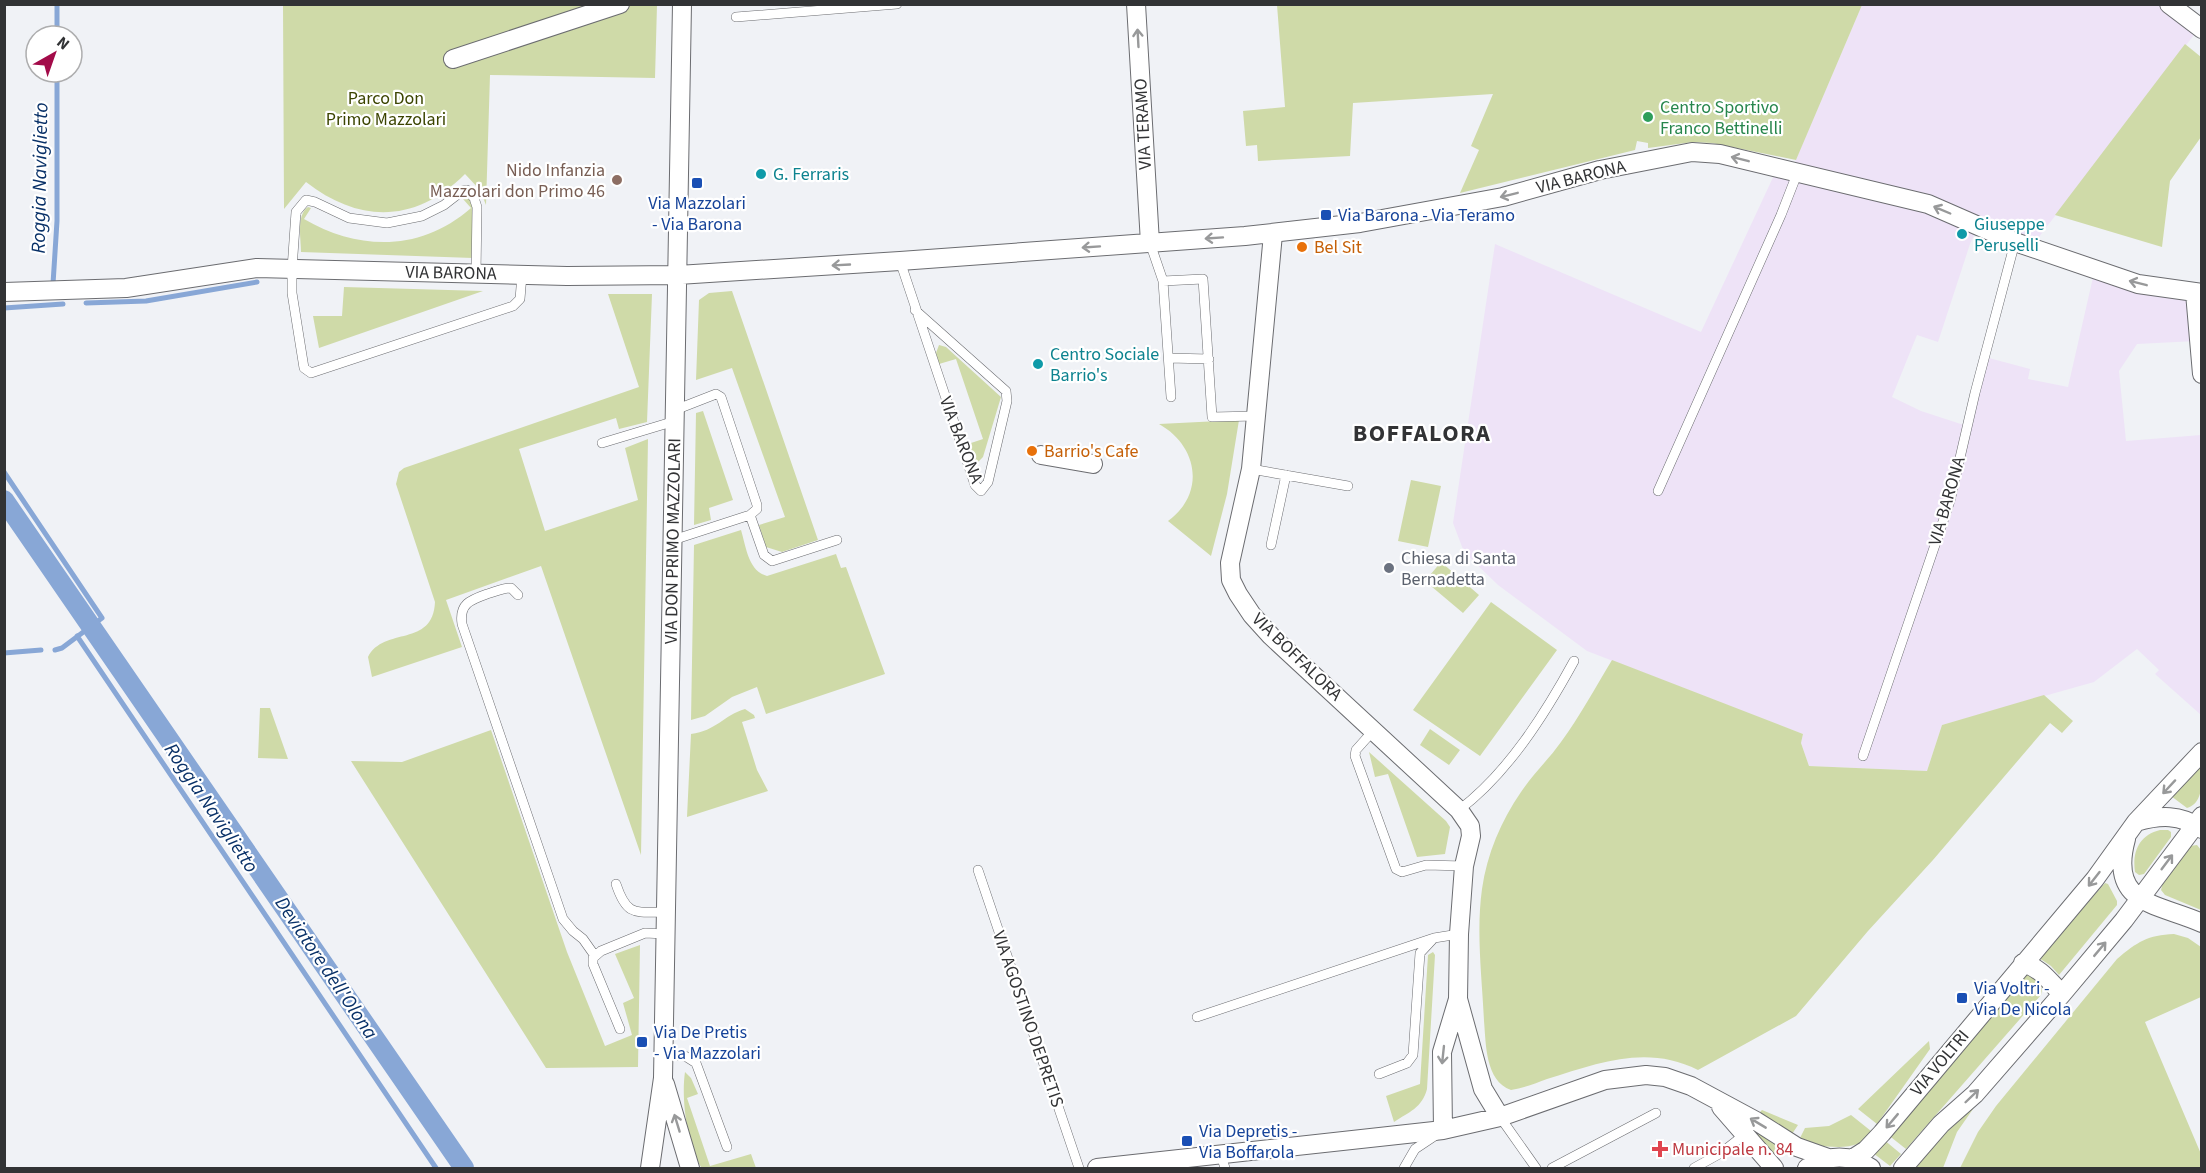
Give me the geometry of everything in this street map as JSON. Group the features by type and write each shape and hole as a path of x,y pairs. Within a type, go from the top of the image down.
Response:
{"street":[{"path":"453,59 580,11 620,4"},
{"name":"VIA DON PRIMO MAZZOLARI","path":"650,1168 663,1078 682,4"},
{"name":"VIA TERAMO","path":"1136,4 1150,243"},
{"path":"2169,4 2202,29"},
{"name":"VIA BARONA","path":"4,292 126,288 258,268 522,275 678,275 1273,234 1360,223 1503,197 1600,171 1692,152 1720,154 1928,204 2015,242 2139,284 2198,293"},
{"name":"VIA BOFFALORA","path":"1273,234 1251,470 1230,563 1232,580 1252,615 1271,636 1460,810 1470,826 1471,836 1464,866 1459,934 1458,999 1442,1052 1443,1130"},
{"path":"2198,293 2202,374"},
{"path":"1041,454 1093,464"},
{"name":"VIA VOLTRI","path":"1852,1159 1866,1150 1882,1133 2095,879 2132,827 2202,752"},
{"path":"1903,1168 1941,1124 1975,1094 2062,994 2139,900 2199,823 2174,817 2156,816 2132,827 2121,858 2125,881 2139,900 2202,923"},
{"path":"2023,963 2034,966 2042,972 2062,994"},
{"name":"VIA BOFFALORA","path":"1458,999 1483,1089 1500,1117"},
{"path":"1096,1168 1223,1162 1443,1130 1500,1117 1605,1080 1646,1075 1665,1077 1691,1086 1756,1121 1797,1148 1828,1158 1852,1159 1871,1168"},
{"name":"VIA DON PRIMO MAZZOLARI","path":"663,1078 690,1168"},
{"path":"1716,1101 1774,1168"},
{"path":"1808,1168 1828,1158"}],"lane":[{"path":"736,17 897,4"},
{"path":"1658,491 1781,215 1797,174"},
{"path":"477,274 477,207 470,193 464,190 444,205 423,216 387,223 349,218 306,200 296,212 292,269 292,294 304,368 311,373 513,306 520,299 522,275"},
{"name":"VIA BARONA","path":"1863,756 1950,501 1975,393 2015,242"},
{"path":"1150,243 1163,281 1171,397"},
{"name":"VIA BARONA","path":"900,261 915,310 975,484 981,491 988,482 1007,401 1006,391 915,310"},
{"path":"1163,281 1203,279 1212,417 1256,416"},
{"path":"1169,358 1209,359"},
{"path":"602,443 675,416 716,394 723,399 757,509 750,515 673,540"},
{"path":"1251,470 1348,486"},
{"path":"1271,545 1286,475"},
{"path":"750,515 764,555 772,561 837,540"},
{"path":"518,595 511,588 504,588 469,601 462,611 462,624 563,919 584,939 595,956"},
{"path":"1460,810 1479,795 1496,776 1544,713 1574,661"},
{"path":"1373,731 1356,750 1355,756 1396,869 1402,872 1435,864 1464,866"},
{"name":"VIA AGOSTINO DEPRETIS","path":"978,870 1079,1168"},
{"path":"616,884 621,899 628,909 640,913 666,912"},
{"path":"620,1029 593,964 595,956 601,951 645,933 665,934"},
{"path":"1197,1017 1443,935 1459,934"},
{"path":"1379,1074 1411,1060 1419,958 1420,953 1434,938"},
{"path":"663,1054 685,1056 696,1063 728,1147"},
{"path":"1552,1168 1656,1113"},
{"path":"1500,1117 1536,1168"},
{"path":"1404,1168 1415,1149 1443,1130"},
{"path":"1694,1168 1721,1153 1744,1135"}],"shaded area":[{"path":"1862,5 2163,5 2197,31 2032,246 1928,203 1791,171"},
{"path":"1776,171 1928,206 1978,227 1970,244 1938,342 1917,335 1892,397 1921,411 1970,427 1989,358 2030,369 2028,379 2068,387 2094,273 2192,297 2196,341 2137,344 2119,371 2126,441 2201,435 2201,715 2155,674 2159,670 2137,649 2094,682 1942,725 1927,771 1809,766 1801,743 1803,734 1587,651 1498,585 1464,552 1453,523 1495,244 1701,332"}],"green space":[{"name":"Centro Sportivo Franco Bettinelli","path":"1277,4 1862,5 1796,160 1712,143 1693,142 1648,148 1648,143 1637,141 1635,150 1460,193 1479,150 1471,146 1493,94 1353,103 1350,156 1258,161 1257,145 1246,146 1243,111 1285,107"},
{"name":"Parco Don Primo Mazzolari","path":"283,5 657,5 655,78 490,75 486,205 480,190 465,174 427,202 407,209 387,212 367,211 326,196 306,182 284,209"},
{"path":"2185,44 2201,57 2201,137 2170,181 2162,247 2055,215"},
{"path":"465,197 470,199 473,207 473,258 301,252 301,221 308,207 311,208 304,219 325,230 346,237 389,242 432,233 452,222 471,208 463,199"},
{"path":"344,287 483,291 319,348 313,316 342,316"},
{"path":"732,291 818,540 782,552 766,547 759,525 785,517 732,368 696,380 699,300 709,293"},
{"path":"608,294 652,294 647,422 619,429 616,418 519,449 545,531 638,500 625,448 648,439 641,855 541,566 446,600 462,647 372,677 368,657 375,648 385,642 426,626 432,616 435,602 396,484 399,472 404,468 639,387"},
{"path":"939,345 946,347 1001,397 983,457 978,462 973,459 968,444 983,439 956,359 939,364 936,353"},
{"path":"703,411 733,500 709,508 711,520 694,525 696,413"},
{"path":"1239,420 1227,494 1211,556 1168,521 1180,510 1188,497 1192,484 1192,470 1189,457 1182,444 1159,424"},
{"path":"1411,480 1441,486 1428,547 1398,541"},
{"path":"741,530 752,563 756,569 767,576 836,554 841,568 846,567 885,674 766,714 757,687 732,697 705,716 691,720 694,545"},
{"path":"1441,562 1479,595 1463,613 1425,581"},
{"path":"1491,602 1557,650 1480,756 1413,710"},
{"path":"1612,660 1803,734 1801,743 1809,766 1927,771 1942,725 2044,695 2073,721 2062,733 2050,723 1796,1016 1698,1070 1679,1062 1660,1058 1622,1059 1585,1067 1511,1090 1496,1079 1488,1060 1479,938 1480,905 1487,863 1501,826 1514,803 1568,732"},
{"path":"260,708 270,708 288,759 258,758"},
{"path":"745,709 755,718 742,722 757,770 768,791 687,817 691,734 707,730"},
{"path":"1430,729 1460,750 1449,765 1420,745"},
{"path":"491,730 567,952 605,1046 632,1035 623,1003 634,998 615,954 640,945 638,1067 546,1068 351,761 402,762"},
{"path":"1369,752 1446,821 1450,827 1445,854 1417,857 1388,774 1375,777"},
{"path":"2201,760 2200,794 2193,805 2187,808 2171,796"},
{"path":"2160,830 2168,830 2171,832 2171,837 2144,874 2139,875 2135,872 2134,865 2138,845 2147,836"},
{"path":"2197,845 2201,850 2201,910 2165,895 2161,890 2163,882 2190,846"},
{"path":"2105,883 2108,884 2117,905 2059,975 2039,958"},
{"path":"2174,934 2188,938 2201,947 2201,997 2145,1022 2201,1154 2201,1168 1960,1168 1978,1132 1996,1106 2117,959 2143,941"},
{"path":"1433,952 1435,955 1427,1089 1418,1105 1394,1122 1386,1096 1420,1084 1428,955"},
{"path":"2027,975 2033,975 2041,981 2041,995 1906,1149 1887,1134"},
{"path":"1929,1041 1930,1049 1877,1124 1858,1109"},
{"path":"685,1072 691,1078 698,1094 687,1098 710,1166 751,1154 756,1168 701,1167 692,1146 686,1121"},
{"path":"1972,1109 1957,1132 1943,1168 1910,1168 1919,1157"},
{"path":"1762,1110 1798,1125 1792,1134 1760,1112"},
{"path":"1851,1115 1871,1131 1859,1143 1836,1147 1799,1140 1805,1128 1829,1126"},
{"path":"1750,1127 1784,1147 1774,1158"},
{"path":"1883,1139 1901,1154 1890,1166 1873,1153"}],"waterway":[{"name":"Roggia Naviglietto","path":"57,4 57,24"},
{"name":"Roggia Naviglietto","path":"53,284 57,221 57,84"},
{"path":"86,303 146,301 257,282"},
{"name":"Roggia Naviglietto","path":"4,308 63,304"},
{"name":"Roggia Naviglietto","path":"4,472 102,618 62,648 55,650"},
{"name":"Deviatore dell'Olona","path":"4,500 464,1168"},
{"name":"Roggia Naviglietto","path":"77,636 436,1168"},
{"path":"4,653 41,650"}],"place":[{"name":"Centro Sportivo Franco Bettinelli","path":"1648,117"},
{"name":"G. Ferraris","path":"761,174"},
{"name":"Nido Infanzia Mazzolari don Primo 46","path":"617,180"},
{"name":"Via Mazzolari - Via Barona","path":"697,183"},
{"name":"Via Barona - Via Teramo","path":"1326,215"},
{"name":"Giuseppe Peruselli","path":"1962,234"},
{"name":"Bel Sit","path":"1302,247"},
{"name":"Centro Sociale Barrio's","path":"1038,364"},
{"name":"Barrio's Cafe","path":"1032,451"},
{"name":"Chiesa di Santa Bernadetta","path":"1389,568"},
{"name":"Via Voltri - Via De Nicola","path":"1962,998"},
{"name":"Via De Pretis - Via Mazzolari","path":"642,1042"},
{"name":"Via Depretis - Via Boffarola","path":"1187,1141"},
{"name":"Municipale n. 84","path":"1660,1149"}],"district":[{"name":"BOFFALORA","path":"1422,433"}]}
